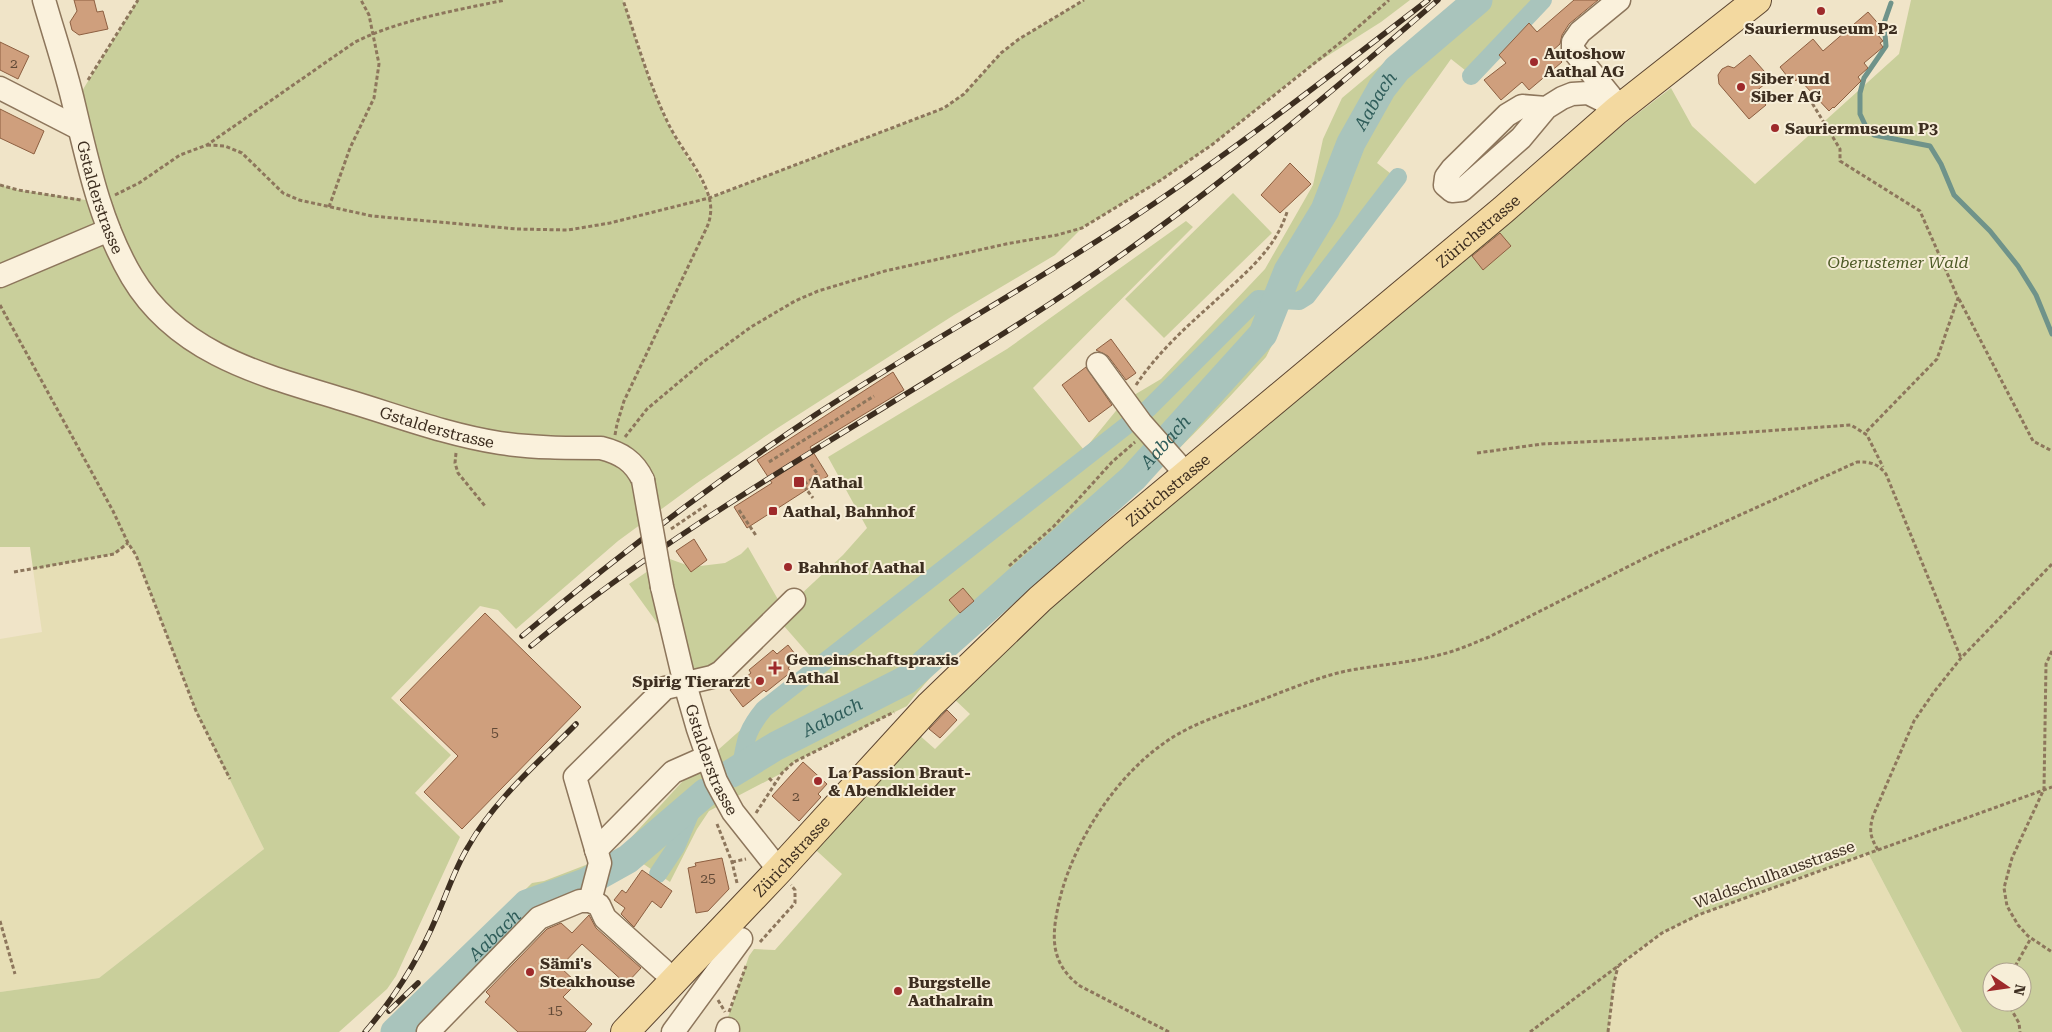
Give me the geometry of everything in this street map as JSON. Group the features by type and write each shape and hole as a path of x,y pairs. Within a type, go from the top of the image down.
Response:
{"main road":[{"name":"Zürichstrasse","path":"625,1032 779,870 937,698 1047,593 1116,533 1151,434 1503,210 1618,109 1757,0"}],"street":[{"name":"Gstalderstrasse","path":"44,0 74,104 78,128 109,230 133,279 165,318 212,353 253,372 457,434 524,446 601,448 614,451 626,457 637,468 643,480 662,587 686,684 707,757 726,802 779,870"},
{"path":"1618,109 1573,50 1573,42 1580,32 1619,0"},
{"path":"0,88 78,128"},
{"path":"1546,108 1572,94 1588,93 1618,109"},
{"path":"0,276 109,230"},
{"path":"1098,364 1151,434"},
{"path":"591,897 598,856 575,777 665,688 712,677 721,672 794,600"},
{"path":"598,856 673,772 707,757"},
{"path":"591,897 600,904 605,918 663,970"},
{"path":"428,1032 539,918 591,897"},
{"path":"673,1032 747,944"}],"path":[{"path":"74,104 138,0"},
{"path":"329,207 350,148 374,98 379,64 369,15 361,0"},
{"path":"0,185 18,190 100,203 139,183 180,155 207,144 355,42 373,33 413,20 505,0"},
{"path":"620,412 709,222 709,198 695,168 675,138 659,104 623,0"},
{"path":"207,144 225,146 242,153 282,193 299,200 372,216 517,229 568,230 610,223 709,198 944,108 964,94 1001,52 1084,0"},
{"path":"635,424 648,409 703,362 751,327 795,301 818,291 885,271 1006,244 1057,235 1082,228 1161,180 1213,144 1341,42 1389,0"},
{"path":"1809,98 1840,149 1840,161 1920,211 1958,298 2033,441 2052,451"},
{"path":"1009,566 1054,526 1112,462 1151,434 1162,351 1261,258 1275,240 1287,212"},
{"path":"1864,434 1937,359 1958,298"},
{"path":"0,305 136,555 196,711 230,779"},
{"path":"769,462 874,396"},
{"path":"1478,453 1542,444 1664,438 1851,424 1864,434 1886,474 1962,658"},
{"path":"457,434 455,468 486,506"},
{"path":"1169,1032 1080,986 1064,972 1055,952 1054,934 1058,908 1065,880 1074,858 1086,834 1106,803 1127,775 1146,756 1171,738 1203,722 1311,682 1344,672 1418,660 1464,648 1647,557 1858,462 1871,462 1880,466 1886,474"},
{"path":"811,464 818,475 803,485 813,498"},
{"path":"654,542 708,504"},
{"path":"739,510 757,537"},
{"path":"14,572 114,554 128,543"},
{"path":"1878,850 1869,830 1873,816 1914,721 1934,692 1962,658 2052,564"},
{"path":"2052,651 2046,664 2044,789 2012,858 2004,888 2007,906 2012,917 2031,938 2052,952"},
{"path":"754,816 782,773 794,762 898,710"},
{"path":"770,778 775,784"},
{"name":"Waldschulhausstrasse","path":"1530,1032 1662,933 1698,915 2052,786"},
{"path":"714,818 732,862 737,883"},
{"path":"744,852 748,858 749,866"},
{"path":"732,862 748,858"},
{"path":"747,944 795,903 795,890 779,870"},
{"path":"0,921 15,974"},
{"path":"2018,962 2031,938"},
{"path":"728,1026 746,965"},
{"path":"1608,1032 1618,965"},
{"path":"2012,1012 2020,1032"}],"shaded area":[{"path":"623,0 1084,0 1019,39 1001,53 964,94 944,108 709,198 659,104"},
{"path":"128,543 136,555 196,711 264,849 99,978 0,992 0,639 42,632 33,569 113,554"},
{"path":"1868,853 1962,1032 1608,1032 1618,965 1662,933 1698,915"}],"green space":[{"path":"138,0 623,0 661,109 709,198 944,108 964,94 1001,53 1019,39 1084,0 1410,0 1381,22 1302,72 1213,144 1161,180 1082,228 1055,255 954,315 776,429 697,483 618,541 516,629 498,610 480,606 391,698 451,755 415,793 460,837 396,976 387,989 339,1032 0,1032 0,992 99,978 264,849 196,711 136,555 128,544 114,554 33,569 30,547 0,547 0,185 18,190 99,202 74,104"},
{"path":"1459,0 1549,0 1535,11 1475,78 1451,59 1377,163 1399,180 1312,296 1301,304 1287,304 1279,331 1266,357 1158,469 1044,575 954,654 921,688 907,706 794,762 782,773 709,811 697,829 670,882 642,863 616,881 532,914 414,1032 381,1032 532,883 544,881 617,853 681,783 764,709 819,666 777,618 685,684 676,649 629,584 667,558 692,567 725,563 741,554 748,547 784,610 843,555 867,528 828,457 1007,349 1186,221 1193,227 1033,388 1084,450 1124,401 1161,379 1265,269 1313,185 1323,139 1342,98"},
{"name":"Oberustemer Wald","path":"1911,0 2052,0 2052,1032 1962,1032 1868,853 1698,915 1662,933 1618,965 1608,1032 730,1032 728,1017 749,956 754,949 775,950 842,874 806,841 910,727 935,749 970,714 952,697 1120,545 1447,275 1624,124 1671,88 1692,126 1755,184 1899,54"},
{"path":"1233,193 1272,233 1164,338 1125,299"}],"building":[{"path":"74,0 94,0 97,12 103,11 108,29 79,35 72,30 70,22 77,11"},
{"path":"1574,0 1598,0 1569,24 1562,35 1560,44 1552,51 1562,62 1529,90 1522,82 1501,100 1484,80 1506,63 1499,55 1529,23 1537,32"},
{"path":"1868,12 1883,29 1877,34 1883,41 1880,43 1883,47 1864,63 1868,68 1858,77 1861,81 1829,111 1798,78 1796,81 1793,78 1790,80 1780,67 1813,39 1823,51"},
{"path":"0,42 29,56 18,79 0,70"},
{"name":"Siber und Siber AG","path":"1750,55 1771,79 1755,92 1766,105 1749,119 1719,84 1718,75 1722,69 1728,66 1734,68"},
{"path":"0,109 44,131 34,154 0,138"},
{"path":"1290,163 1311,184 1280,213 1261,195"},
{"path":"1500,233 1511,246 1483,270 1472,256"},
{"path":"1111,339 1136,373 1126,380 1108,356 1096,350"},
{"path":"1086,367 1112,405 1089,422 1062,385"},
{"path":"893,372 904,390 810,447 828,476 747,528 734,507 772,483 757,460"},
{"path":"694,539 707,560 691,572 676,551"},
{"path":"963,588 974,601 960,613 949,600"},
{"path":"485,613 581,707 462,829 424,792 458,756 400,700"},
{"name":"Spirig Tierarzt","path":"788,645 799,659 788,668 791,672 743,707 730,690 751,673 749,670 773,650 777,654"},
{"path":"947,710 957,720 940,738 929,729"},
{"path":"803,762 827,784 818,794 821,797 799,821 772,796"},
{"path":"722,858 729,889 708,911 696,913 688,868 696,866 695,863"},
{"path":"642,870 672,891 661,908 652,901 634,927 621,914 625,908 614,900 622,890 626,893"},
{"path":"589,915 596,928 641,968 626,984 582,944 560,967 577,983 563,997 592,1024 585,1032 518,1032 485,1002 490,996 486,992 547,929 561,923 572,933"}],"waterway":[{"name":"Aabach","path":"732,773 776,746 906,680 1133,478 1263,334 1288,271 1325,210 1351,143 1382,88 1397,69 1478,0"},
{"path":"1471,76 1543,0"},
{"path":"1891,3 1884,23 1886,46 1864,78 1860,93 1860,114 1868,131 1874,135 1930,146 1941,164 1954,195 1990,231 2018,266 2036,295 2052,334"},
{"path":"741,766 748,736 764,709 1149,408 1258,299 1299,301 1307,296 1398,177"},
{"name":"Aabach","path":"395,1032 527,904 585,883 628,859 705,793"},
{"path":"658,874 676,847 696,800"}],"railway":[{"path":"522,636 629,549 739,467 855,389 1057,266 1174,190 1248,137 1428,0"},
{"path":"531,646 592,598 718,511 1045,307 1148,236 1198,199 1295,121 1438,0"},
{"path":"365,1032 396,991 414,962 430,932 459,863 479,830 504,797 576,724"},
{"path":"389,1011 418,983"}],"place":[{"name":"Sauriermuseum P2","path":"1821,11"},
{"name":"Autoshow Aathal AG","path":"1534,62"},
{"name":"Siber und Siber AG","path":"1741,87"},
{"name":"Sauriermuseum P3","path":"1775,128"},
{"name":"Aathal","path":"799,482"},
{"name":"Aathal, Bahnhof","path":"773,511"},
{"name":"Bahnhof Aathal","path":"788,567"},
{"name":"Gemeinschaftspraxis Aathal","path":"775,668"},
{"name":"Spirig Tierarzt","path":"760,681"},
{"name":"La Passion Braut- & Abendkleider","path":"818,781"},
{"name":"Sämi's Steakhouse","path":"530,972"},
{"name":"Burgstelle Aathalrain","path":"898,991"}]}
